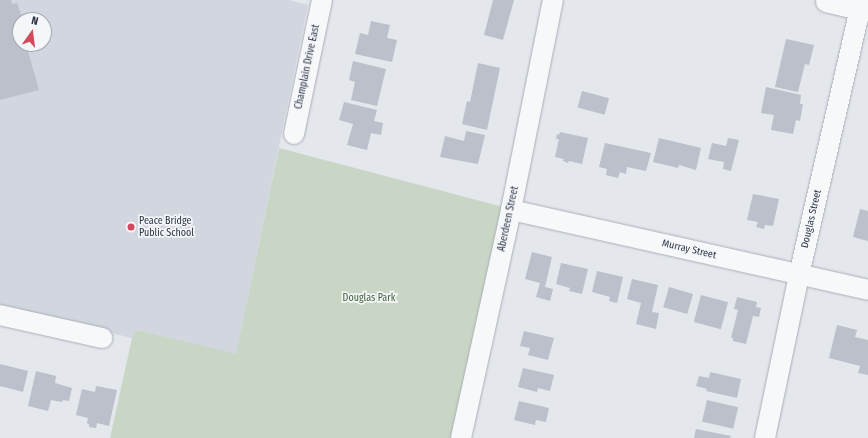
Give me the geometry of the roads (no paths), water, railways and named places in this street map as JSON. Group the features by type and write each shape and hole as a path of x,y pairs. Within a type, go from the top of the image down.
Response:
{"street":[{"name":"Champlain Drive East","path":"294,134 322,0"},
{"name":"Aberdeen Street","path":"460,438 511,210 553,0"},
{"path":"826,2 863,7"},
{"name":"Douglas Street","path":"765,438 799,275 863,7"},
{"name":"Murray Street","path":"511,210 868,290"},
{"path":"0,315 102,338"}],"place":[{"name":"Peace Bridge Public School","path":"131,227"}],"park label":[{"name":"Douglas Park","path":"369,299"}]}
